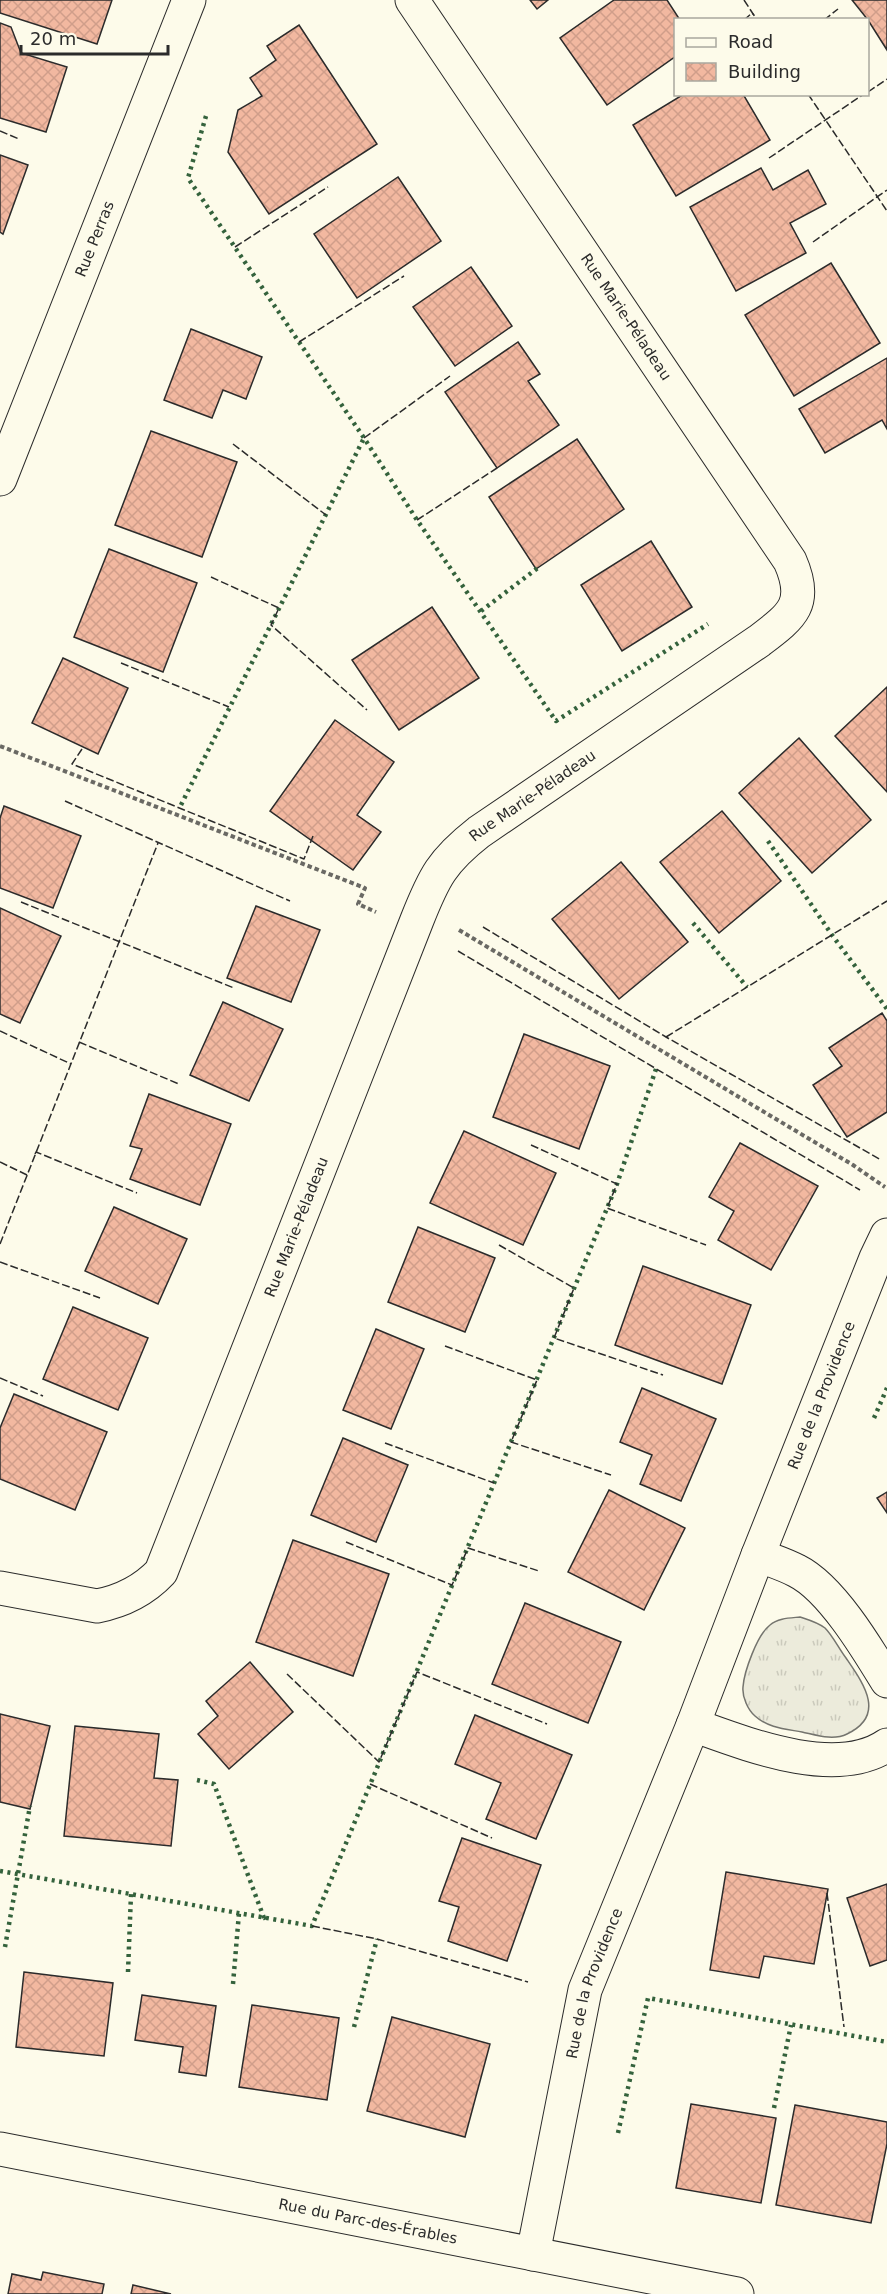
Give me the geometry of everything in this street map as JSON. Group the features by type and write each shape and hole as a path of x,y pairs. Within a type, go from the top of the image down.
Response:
{"street":[{"name":"Rue Perras","path":"0,479 189,0"},
{"name":"Rue Marie-Péladeau","path":"0,1588 97,1606 132,1596 161,1572 430,887 442,867 456,850 479,832 759,641 789,616 797,604 799,590 796,575 789,561 412,0"},
{"name":"Rue de la Providence","path":"534,2254 585,1990 693,1725 758,1555 887,1235"},
{"path":"758,1555 797,1571 817,1585 831,1600 887,1681"},
{"path":"693,1725 771,1751 829,1760 851,1760 873,1754 887,1745"},
{"name":"Rue du Parc-des-Érables","path":"0,2149 736,2294"}],"path":[{"path":"0,746 365,888 358,904 385,915"},
{"path":"450,924 853,1165 885,1187"}],"green space":[{"path":"800,1617 825,1628 831,1635 859,1678 868,1698 869,1708 866,1718 859,1726 842,1736 824,1737 771,1726 755,1716 745,1699 743,1687 746,1672 760,1637 770,1625 777,1621"}],"building":[{"path":"0,0 112,0 97,44 0,13"},
{"path":"530,0 548,0 537,9"},
{"path":"614,0 667,0 679,18 674,18 674,57 607,105 560,38"},
{"path":"852,0 887,0 887,50 869,18 866,18"},
{"path":"0,23 11,27 21,53 67,67 46,132 0,118"},
{"path":"299,25 377,144 269,214 228,152 238,110 262,96 250,78 276,60 267,46"},
{"path":"681,96 744,96 770,140 676,196 633,125"},
{"path":"0,155 28,165 3,234 0,232"},
{"path":"761,168 773,190 808,170 826,204 790,223 806,253 736,291 690,207"},
{"path":"398,177 441,241 357,298 314,234"},
{"path":"831,263 880,343 794,396 745,315"},
{"path":"471,267 512,326 455,366 413,307"},
{"path":"191,329 262,357 246,399 223,390 212,418 164,400"},
{"path":"518,342 540,374 528,381 559,425 497,468 445,392"},
{"path":"887,358 887,429 882,420 825,453 799,409"},
{"path":"151,431 237,462 202,557 115,525"},
{"path":"577,439 624,509 536,569 489,497"},
{"path":"651,541 692,607 622,651 581,585"},
{"path":"109,549 197,583 163,672 74,637"},
{"path":"432,607 479,678 399,730 352,660"},
{"path":"63,658 128,688 98,754 32,723"},
{"path":"887,687 887,792 835,736"},
{"path":"335,720 394,762 357,815 381,832 353,870 270,811"},
{"path":"799,738 871,820 812,873 739,793"},
{"path":"4,806 81,836 53,908 0,888 0,818"},
{"path":"722,811 781,881 719,933 660,862"},
{"path":"621,862 688,942 619,999 552,919"},
{"path":"256,906 320,930 291,1002 227,978"},
{"path":"0,908 61,936 20,1023 0,1014"},
{"path":"223,1002 283,1029 249,1101 190,1075"},
{"path":"882,1013 887,1021 887,1112 847,1137 813,1085 842,1066 829,1048"},
{"path":"524,1034 610,1066 579,1149 493,1117"},
{"path":"149,1094 231,1124 200,1205 130,1179 142,1149 130,1146"},
{"path":"464,1131 556,1173 523,1245 430,1203"},
{"path":"740,1143 818,1186 771,1270 718,1240 734,1211 709,1197"},
{"path":"114,1207 187,1239 158,1304 85,1271"},
{"path":"418,1227 495,1258 465,1332 388,1302"},
{"path":"643,1266 751,1305 722,1384 615,1345"},
{"path":"73,1307 148,1338 118,1410 43,1379"},
{"path":"376,1329 424,1349 391,1429 343,1410"},
{"path":"642,1388 716,1419 681,1501 640,1484 652,1455 620,1442"},
{"path":"14,1394 107,1432 75,1510 0,1479 0,1428"},
{"path":"343,1438 408,1465 376,1542 311,1515"},
{"path":"609,1490 685,1528 644,1610 568,1572"},
{"path":"887,1492 887,1513 877,1498"},
{"path":"293,1540 389,1574 353,1676 256,1642"},
{"path":"525,1603 621,1642 588,1723 492,1684"},
{"path":"250,1662 293,1712 229,1769 198,1734 218,1716 206,1701"},
{"path":"0,1714 50,1726 30,1809 0,1802"},
{"path":"475,1715 572,1755 536,1839 486,1819 501,1783 455,1764"},
{"path":"75,1726 159,1734 154,1778 178,1780 171,1846 64,1836"},
{"path":"462,1838 541,1865 507,1961 448,1941 459,1907 439,1901"},
{"path":"726,1872 828,1889 814,1964 764,1956 759,1978 710,1970"},
{"path":"887,1884 887,1960 870,1966 847,1898"},
{"path":"24,1972 113,1983 104,2056 16,2047"},
{"path":"142,1995 216,2006 206,2076 179,2072 183,2047 135,2040"},
{"path":"252,2005 339,2018 327,2100 239,2087"},
{"path":"392,2017 490,2044 465,2137 367,2111"},
{"path":"691,2104 776,2118 761,2203 676,2188"},
{"path":"795,2105 887,2122 887,2144 871,2223 776,2205"},
{"path":"43,2272 104,2284 102,2294 8,2294 12,2274 41,2280"},
{"path":"133,2285 171,2294 131,2294"}],"hedge":[{"path":"206,116 188,178 417,520 556,721 708,624"},
{"path":"181,805 364,438"},
{"path":"481,611 539,567"},
{"path":"768,841 832,935 887,1009"},
{"path":"693,923 747,987"},
{"path":"0,1871 312,1926 617,1184 656,1069"},
{"path":"874,1418 887,1388"},
{"path":"197,1780 214,1784 264,1918 262,1917"},
{"path":"5,1947 30,1806"},
{"path":"128,1972 131,1894"},
{"path":"233,1984 239,1913"},
{"path":"354,2027 377,1939"},
{"path":"618,2133 648,1998 887,2042"},
{"path":"774,2108 791,2025"}],"fence":[{"path":"744,0 756,18"},
{"path":"827,18 838,9"},
{"path":"746,18 752,13 754,15"},
{"path":"869,91 887,79"},
{"path":"809,96 887,211"},
{"path":"769,158 861,96"},
{"path":"0,131 19,139"},
{"path":"235,247 328,187"},
{"path":"813,242 887,190"},
{"path":"299,342 404,276"},
{"path":"364,438 450,376"},
{"path":"233,444 326,515"},
{"path":"417,520 497,468"},
{"path":"211,577 279,608 271,625 367,710"},
{"path":"121,663 229,707"},
{"path":"82,749 72,764 304,859 313,836"},
{"path":"65,801 290,901"},
{"path":"0,1244 158,843"},
{"path":"666,1037 887,901"},
{"path":"21,902 234,988"},
{"path":"483,927 666,1037 881,1160"},
{"path":"458,951 860,1190"},
{"path":"0,1031 71,1064"},
{"path":"79,1042 179,1084"},
{"path":"531,1145 617,1184 607,1208 706,1245"},
{"path":"35,1154 36,1152 137,1193"},
{"path":"0,1162 27,1175 28,1173"},
{"path":"499,1245 574,1288 554,1338 663,1375"},
{"path":"0,1262 100,1298"},
{"path":"445,1346 537,1380 511,1442 611,1475"},
{"path":"0,1378 43,1396"},
{"path":"385,1443 494,1483"},
{"path":"346,1542 452,1585 468,1548 539,1571"},
{"path":"287,1674 379,1762 417,1672 547,1724"},
{"path":"370,1784 492,1838"},
{"path":"827,1893 844,2027"},
{"path":"312,1926 377,1939 528,1982"}]}
